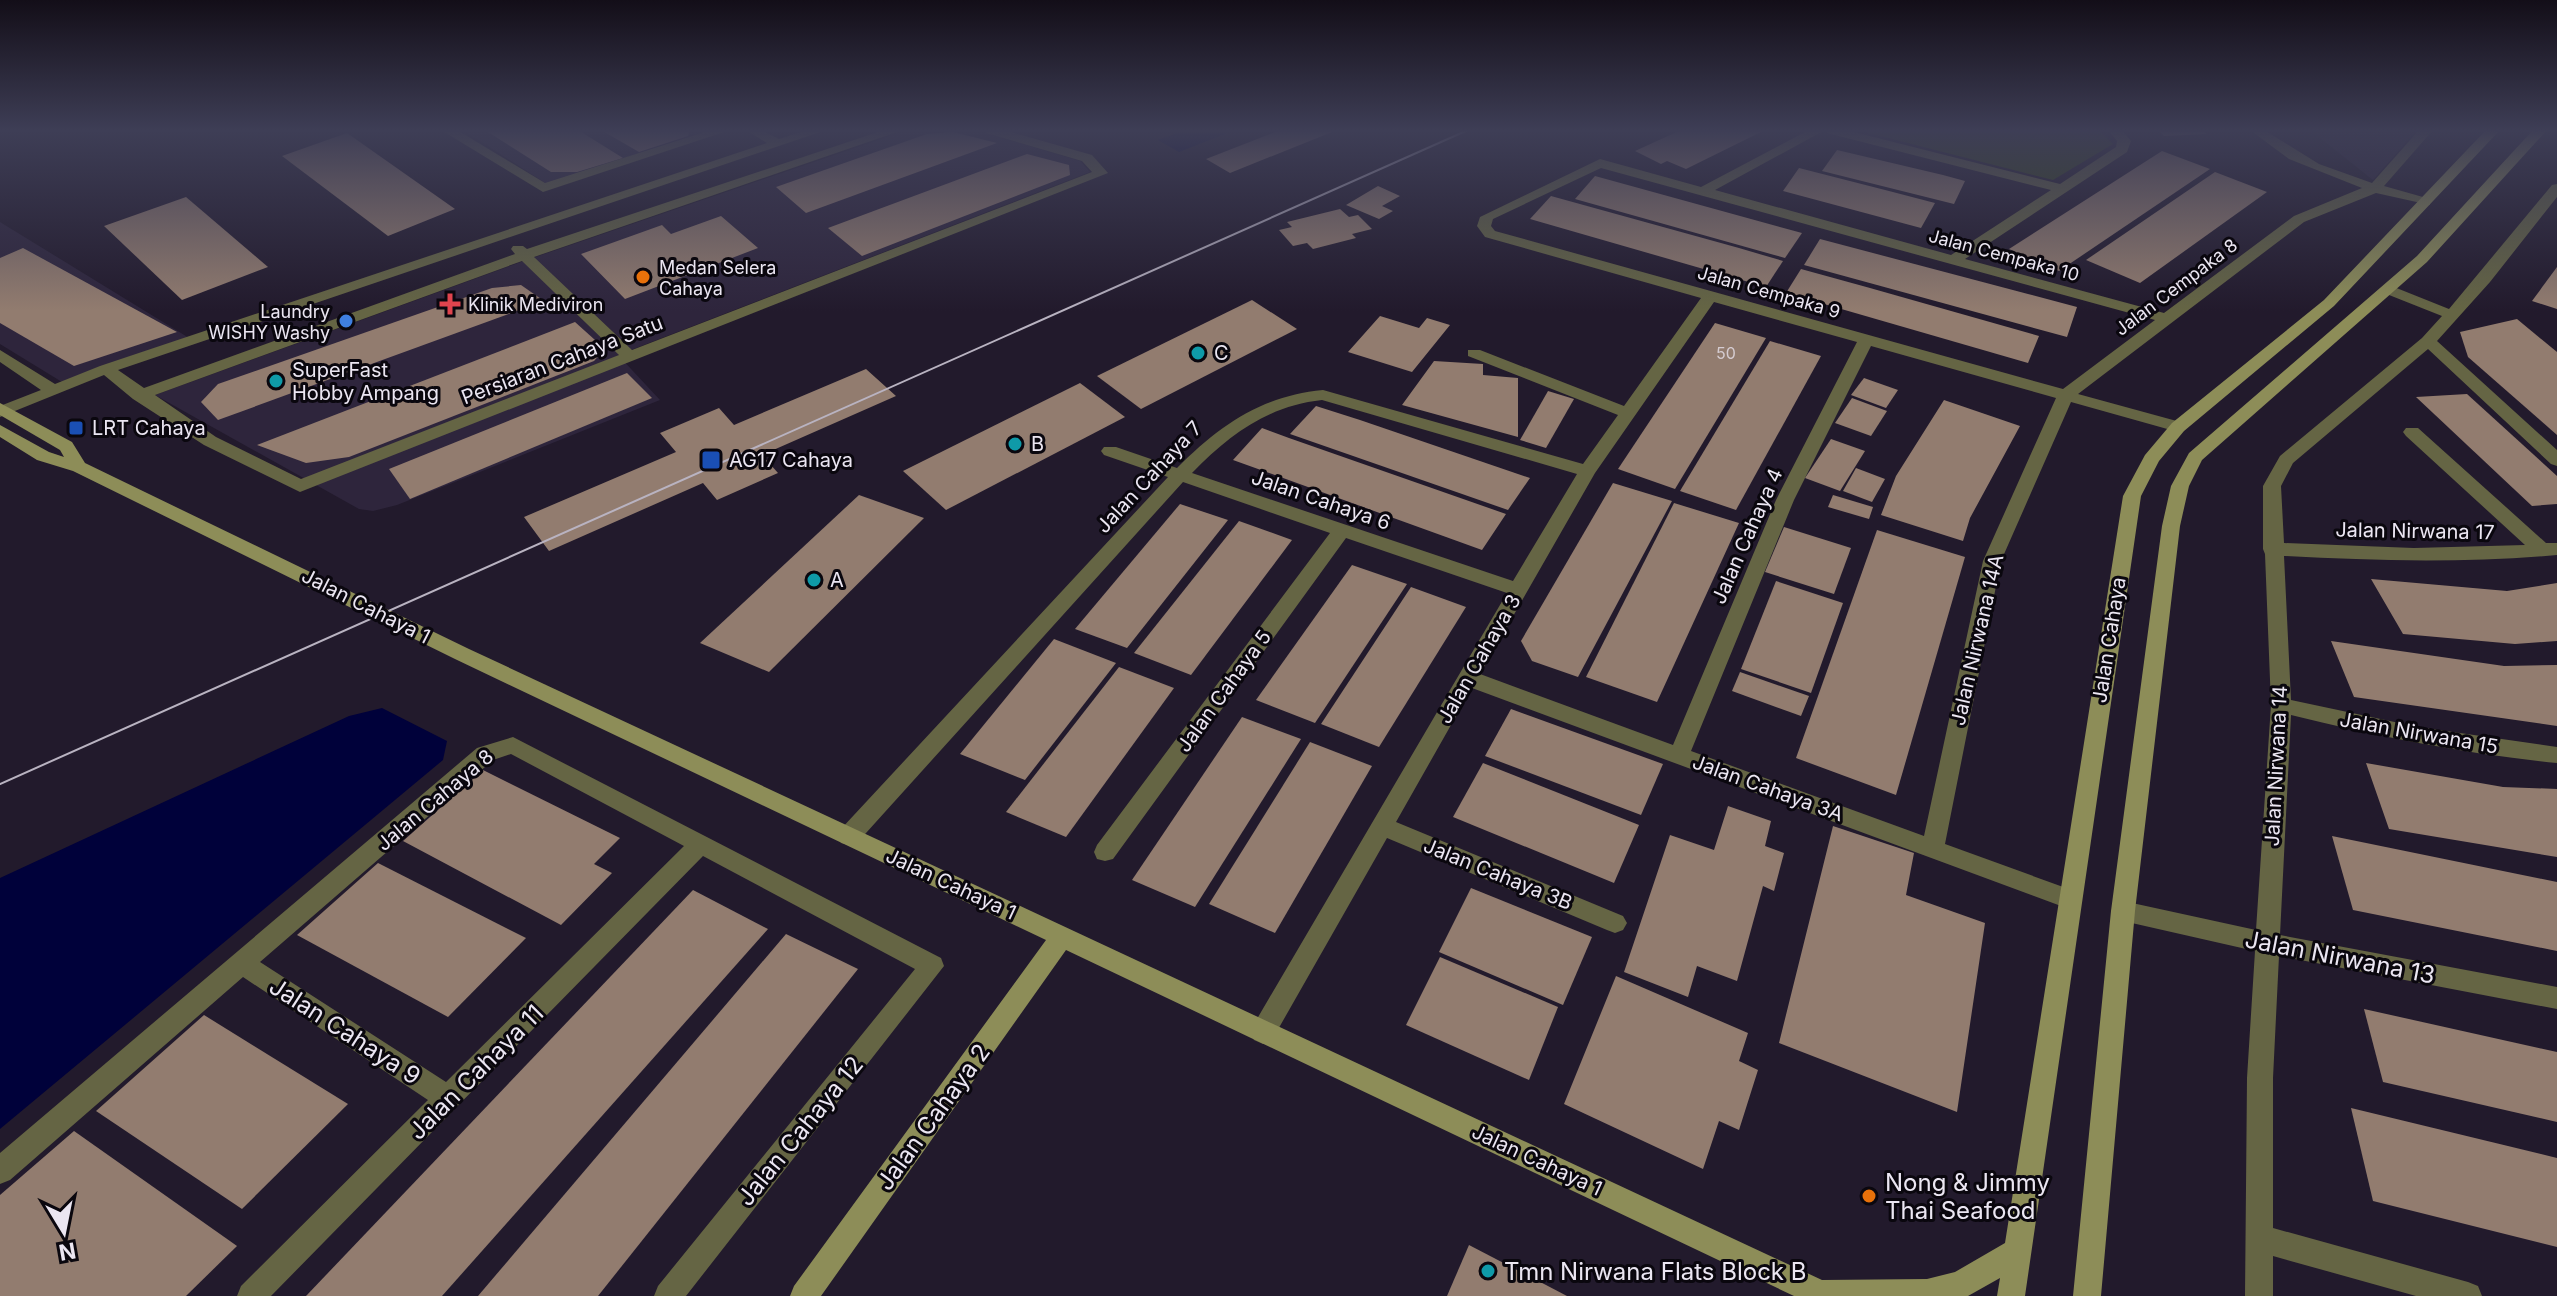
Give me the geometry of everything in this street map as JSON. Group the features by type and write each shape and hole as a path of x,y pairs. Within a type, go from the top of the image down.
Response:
{"main road":[{"name":"Jalan Cahaya","path":"2011,1296 2132,496 2151,459 2178,427 2329,303 2436,190"},
{"path":"2087,1296 2123,911 2171,526 2180,486 2195,457 2389,290 2485,190"},
{"name":"Jalan Cahaya 1","path":"1,410 66,446 79,467"},
{"name":"Jalan Cahaya 1","path":"0,430 43,456 79,467 462,654 1824,1295"},
{"name":"Jalan Cahaya 2","path":"804,1296 1062,937"},
{"path":"1824,1295 1927,1293 1960,1285 2017,1252"}],"street":[{"path":"1,410 106,369 635,190"},
{"path":"139,395 525,255 716,190"},
{"name":"Persiaran Cahaya Satu","path":"106,369 139,395 210,441 300,486 1056,190"},
{"name":"Jalan Cempaka 9","path":"1542,190 1487,217 1484,226 1490,234 2178,427"},
{"path":"1954,260 2057,190"},
{"name":"Jalan Cempaka 8","path":"2065,396 2299,219 2369,190"},
{"path":"2384,190 2425,202"},
{"name":"Jalan Nirwana 14","path":"2259,1296 2260,1078 2281,705 2272,549 2272,486 2286,460 2428,341 2555,190"},
{"name":"Jalan Cempaka 10","path":"1703,191 2167,319"},
{"path":"502,235 630,357"},
{"path":"2389,290 2452,315"},
{"name":"Jalan Cahaya 3","path":"1263,1032 1587,471 1710,296"},
{"name":"Jalan Cahaya 4","path":"1679,755 1785,500 1866,340"},
{"path":"2428,341 2557,460"},
{"path":"1474,353 1628,413"},
{"path":"0,355 54,391"},
{"name":"Jalan Cahaya 7","path":"849,836 1180,475 1222,433 1252,412 1289,398 1323,395 1587,471"},
{"name":"Jalan Nirwana 14A","path":"1933,848 1992,561 2065,396"},
{"path":"2412,432 2550,550"},
{"name":"Jalan Cahaya 6","path":"1110,451 1518,590"},
{"name":"Jalan Cahaya 5","path":"1105,852 1342,530"},
{"name":"Jalan Nirwana 17","path":"2272,549 2425,556 2488,556 2550,550"},
{"name":"Jalan Cahaya 3A","path":"1468,678 2069,899"},
{"name":"Jalan Nirwana 15","path":"2281,705 2400,734 2557,755"},
{"name":"Jalan Cahaya 8","path":"0,1171 485,754 500,747 513,745 932,966"},
{"name":"Jalan Cahaya 3B","path":"1382,826 1615,923"},
{"name":"Jalan Cahaya 11","path":"251,1296 699,845"},
{"name":"Jalan Nirwana 13","path":"2123,911 2266,943 2557,998"},
{"name":"Jalan Cahaya 9","path":"241,963 450,1099"},
{"name":"Jalan Cahaya 12","path":"668,1296 932,966"},
{"path":"2261,1239 2468,1296"}],"shaded area":[{"path":"731,190 1042,190 618,355 660,400 397,505 373,511 359,509 155,395 521,262"},
{"path":"0,222 189,338 62,382 0,344"},
{"path":"382,708 447,741 443,760 0,1129 0,878 349,716"}],"building":[{"path":"328,190 429,190 455,209 388,236"},
{"path":"780,190 867,190 806,213"},
{"path":"929,190 1030,190 862,256 828,228"},
{"path":"1370,190 1388,190 1400,196 1382,206 1393,211 1379,219 1346,205"},
{"path":"1582,190 1648,190 1802,233 1785,258 1575,199"},
{"path":"1886,190 1935,203 1921,228 1783,191"},
{"path":"1900,190 1960,190 1954,204"},
{"path":"2100,190 2178,190 2059,271 2009,249"},
{"path":"2188,190 2267,192 2140,283 2086,260"},
{"path":"1551,196 1783,261 1766,287 1530,219"},
{"path":"186,197 268,267 182,300 104,226"},
{"path":"1340,209 1349,217 1358,215 1372,229 1352,234 1356,238 1313,249 1307,243 1293,246 1279,230 1292,227 1287,222"},
{"name":"Medan Selera Cahaya","path":"721,216 758,248 625,299 581,254 662,225 671,234"},
{"path":"1820,239 2077,307 2067,337 1804,265"},
{"path":"23,248 177,332 74,366 0,323 0,258"},
{"path":"2557,267 2557,309 2532,301"},
{"path":"1801,269 2039,336 2028,363 1786,293"},
{"path":"521,285 544,301 218,420 201,402 218,384 492,288"},
{"name":"C","path":"1252,300 1297,329 1141,409 1097,376"},
{"path":"1380,316 1419,328 1427,318 1450,325 1412,372 1348,352"},
{"path":"2517,319 2557,352 2557,435 2468,357 2460,332"},
{"path":"575,322 605,349 594,361 349,457 306,463 257,445"},
{"path":"1715,323 1766,338 1675,489 1618,469"},
{"path":"1770,341 1821,356 1736,510 1680,491"},
{"path":"1434,361 1483,364 1483,375 1518,378 1518,437 1402,405"},
{"name":"AG17 Cahaya","path":"866,369 896,396 762,455 778,473 717,500 703,483 549,551 524,517 676,452 660,433 719,408 734,425"},
{"path":"627,373 652,398 410,499 389,469"},
{"path":"1864,378 1898,390 1886,408 1851,395"},
{"name":"B","path":"1080,383 1125,417 946,510 903,471"},
{"path":"1548,391 1574,399 1546,448 1520,440"},
{"path":"2467,394 2557,476 2557,504 2532,506 2416,397"},
{"path":"1852,398 1887,411 1871,436 1835,423"},
{"path":"1944,400 2020,426 1970,518 1963,541 1881,515 1896,476"},
{"path":"1316,406 1530,478 1508,510 1290,434"},
{"path":"1262,428 1506,514 1482,550 1233,460"},
{"path":"1831,439 1865,451 1840,491 1805,478"},
{"path":"1856,468 1885,479 1872,502 1843,491"},
{"path":"1613,483 1672,501 1578,677 1532,661 1521,641"},
{"name":"A","path":"859,495 924,518 769,672 700,643"},
{"path":"1833,495 1873,507 1869,519 1828,507"},
{"path":"1674,503 1739,523 1657,702 1586,677"},
{"path":"1180,504 1228,520 1127,648 1075,629"},
{"path":"1239,521 1292,540 1191,675 1134,653"},
{"path":"1784,527 1851,548 1834,594 1765,572"},
{"path":"1877,530 1965,557 1896,795 1796,758"},
{"path":"1352,565 1407,584 1315,723 1256,700"},
{"path":"2371,579 2507,591 2557,583 2557,641 2515,644 2403,634"},
{"path":"1776,581 1843,603 1811,693 1741,669"},
{"path":"1411,587 1466,607 1379,747 1321,724"},
{"path":"1054,639 1116,663 1025,780 960,754"},
{"path":"2331,641 2504,666 2557,665 2557,726 2354,697"},
{"path":"1119,667 1174,688 1066,837 1006,812"},
{"path":"1740,672 1809,696 1801,716 1732,691"},
{"path":"1511,709 1663,764 1641,815 1485,756"},
{"path":"1242,717 1301,739 1195,907 1132,880"},
{"path":"1310,742 1372,766 1275,933 1209,904"},
{"path":"1483,763 1639,825 1614,883 1453,817"},
{"path":"2366,763 2503,787 2557,789 2557,857 2389,829"},
{"path":"483,770 620,838 594,864 612,873 561,925 403,841"},
{"path":"1728,806 1771,821 1765,846 1784,853 1774,891 1763,886 1737,981 1697,966 1688,997 1624,972 1670,835 1714,850"},
{"path":"1833,826 1914,853 1906,895 1985,923 1957,1112 1779,1043"},
{"path":"2332,836 2557,882 2557,951 2353,910"},
{"path":"378,863 526,938 448,1017 297,935"},
{"path":"1471,888 1592,937 1563,1005 1439,952"},
{"path":"693,890 768,929 442,1296 306,1296"},
{"path":"786,934 858,969 598,1296 478,1296"},
{"path":"1440,957 1558,1007 1529,1080 1406,1025"},
{"path":"1616,976 1748,1033 1739,1061 1758,1070 1739,1130 1719,1121 1703,1169 1564,1104"},
{"path":"2364,1009 2557,1052 2557,1122 2383,1082"},
{"path":"204,1015 348,1104 242,1209 96,1111"},
{"path":"2351,1108 2557,1158 2557,1247 2373,1201"},
{"path":"74,1131 237,1246 186,1296 0,1296 0,1195"},
{"name":"Tmn Nirwana Flats Block B","path":"1469,1245 1567,1296 1447,1296"}],"tram line":[{"path":"0,784 1332,190"}],"place":[{"name":"Medan Selera Cahaya","path":"643,277"},
{"name":"Klinik Mediviron","path":"450,304"},
{"name":"Laundry WISHY Washy","path":"346,321"},
{"name":"C","path":"1198,353"},
{"name":"SuperFast Hobby Ampang","path":"276,381"},
{"name":"LRT Cahaya","path":"76,428"},
{"name":"B","path":"1015,444"},
{"name":"AG17 Cahaya","path":"711,460"},
{"name":"A","path":"814,580"},
{"name":"Nong & Jimmy Thai Seafood","path":"1869,1196"},
{"name":"Tmn Nirwana Flats Block B","path":"1488,1271"}]}
